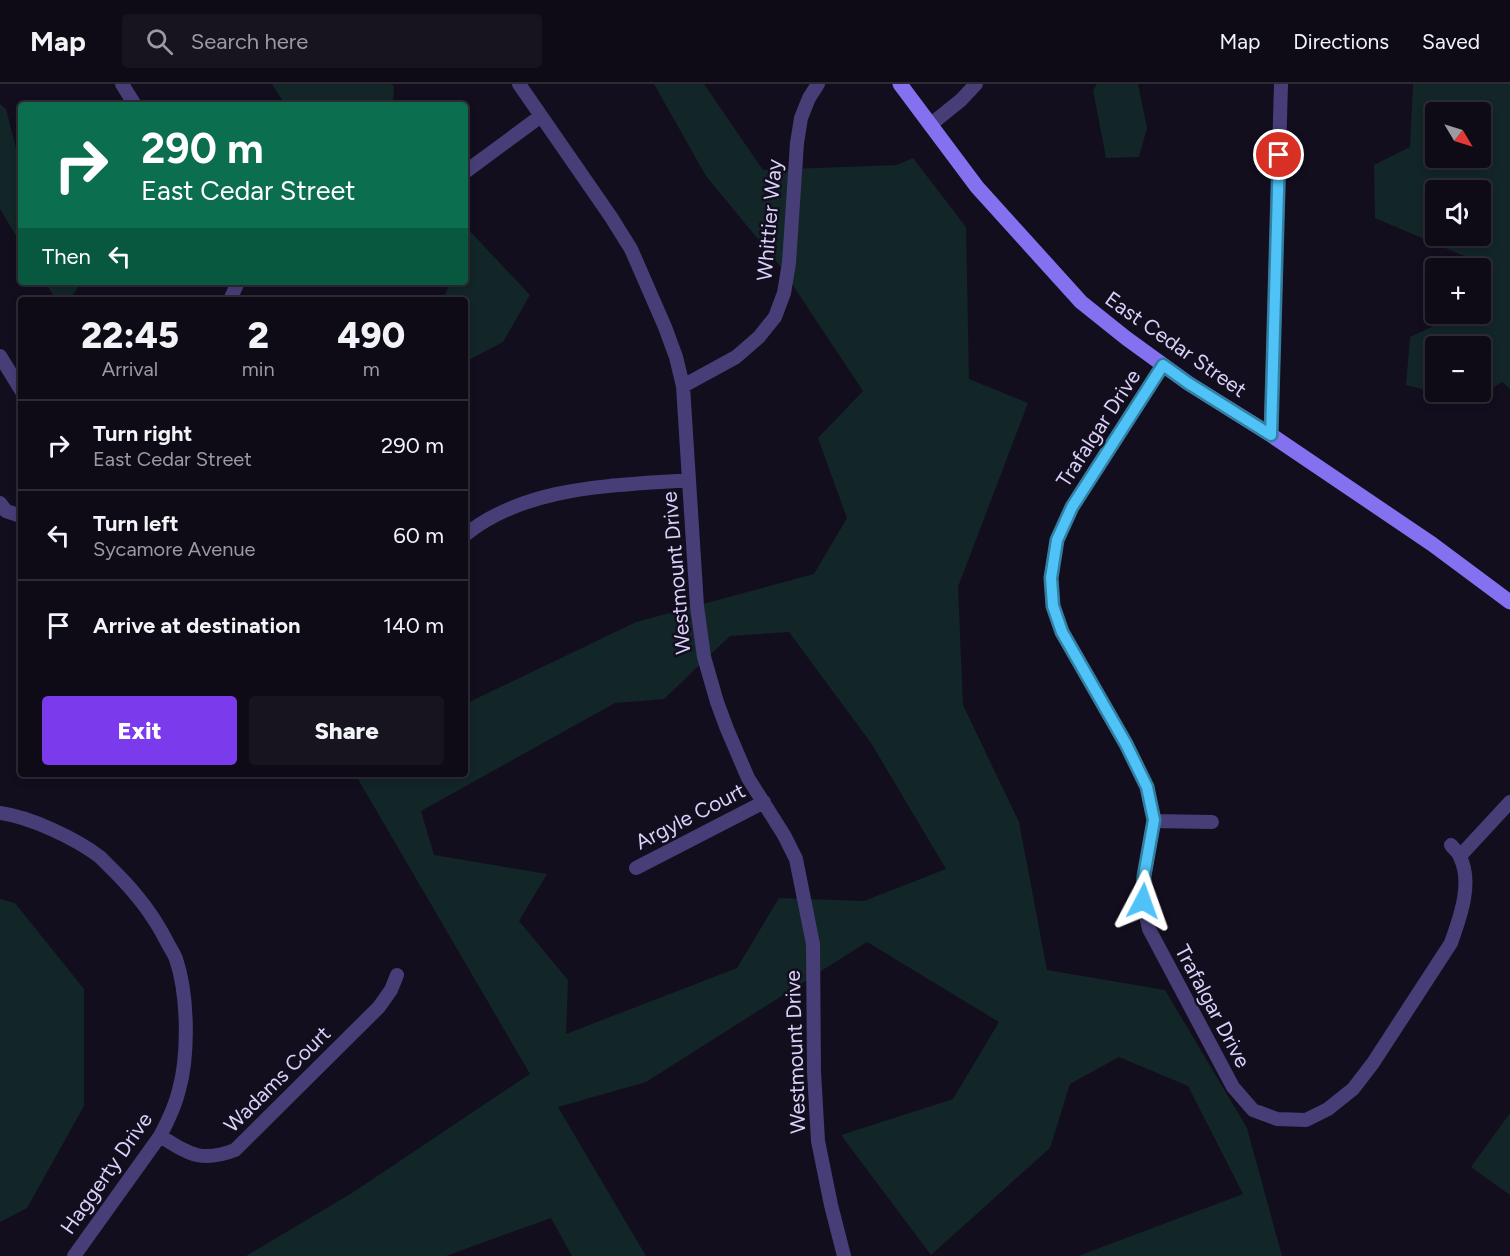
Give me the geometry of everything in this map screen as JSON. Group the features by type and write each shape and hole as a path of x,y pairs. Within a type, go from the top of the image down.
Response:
{"main road":[{"name":"East Cedar Street","path":"900,84 977,187 1081,302 1188,383 1271,435 1432,544 1510,602"}],"street":[{"path":"122,84 133,102"},
{"name":"Westmount Drive","path":"519,84 631,249 676,357 682,386 697,606 704,657 717,702 748,778 784,835 796,859 813,944 814,1072 819,1141 831,1205 844,1256"},
{"name":"Whittier Way","path":"682,386 736,357 759,337 775,316 784,293 789,263 797,144 801,118 818,84"},
{"path":"930,125 961,100 976,84"},
{"path":"1271,435 1281,84"},
{"path":"468,170 541,116"},
{"path":"0,356 18,385"},
{"name":"Trafalgar Drive","path":"1163,365 1072,507 1057,540 1051,578 1053,606 1062,632 1126,744 1147,787 1154,820 1144,876 1143,901 1149,929 1233,1087 1253,1110 1277,1119 1306,1120 1328,1109 1353,1089 1373,1063 1451,942 1458,925 1464,896 1465,874 1456,850 1510,802"},
{"path":"468,533 488,519 532,500 596,487 689,480"},
{"path":"0,503 6,511 18,515"},
{"name":"Argyle Court","path":"636,868 764,802"},
{"name":"Haggerty Drive","path":"0,813 41,825 100,857 147,907 161,930 176,958 183,994 184,1058 180,1089 171,1116 160,1136 74,1256"},
{"path":"1154,820 1212,822"},
{"name":"Wadams Court","path":"160,1136 184,1151 201,1156 220,1155 235,1150 379,1007 392,990 397,975"}],"green space":[{"path":"272,84 391,84 394,86 393,102 283,102"},
{"path":"654,84 704,84 763,170 897,165 913,158 966,227 969,379 1028,403 958,587 963,705 1019,822 1047,970 1165,990 1247,1128 1282,1256 1078,1256 1243,1194 1188,1086 1119,1057 1070,1084 1050,1148 931,1255 841,1135 953,1099 999,1022 867,942 646,1082 558,1107 646,1256 572,1256 551,1218 446,1256 246,1256 352,1193 530,1074 357,777 468,777 468,703 636,622 814,574 847,518 818,438 863,391 780,266 706,176","holes":["789,632 871,743 946,869 864,901 779,898 737,968 566,1034 568,980 519,921 547,874 434,855 421,811 615,703 664,699 730,636"]},
{"path":"1097,84 1138,84 1147,128 1139,157 1106,158 1093,90"},
{"path":"1413,84 1510,84 1510,389 1502,382 1491,389 1491,336 1425,336 1425,390 1406,385 1410,337 1438,324 1491,324 1491,258 1469,258 1441,246 1491,246 1491,180 1425,180 1425,239 1375,218 1374,165 1410,147"},
{"path":"0,104 6,109 18,156 18,239 0,209"},
{"path":"468,229 530,295 503,342 468,360 468,297 444,297 447,285 468,285"},
{"path":"47,285 80,285 71,297 54,297"},
{"path":"0,899 15,903 84,989 84,1106 27,1208 0,1222"},
{"path":"1510,1113 1510,1195 1471,1167"}],"route":[{"path":"1143,901 1144,876 1154,820 1147,787 1126,744 1062,632 1053,606 1051,578 1057,540 1072,507 1163,365 1271,435 1279,155"}]}
